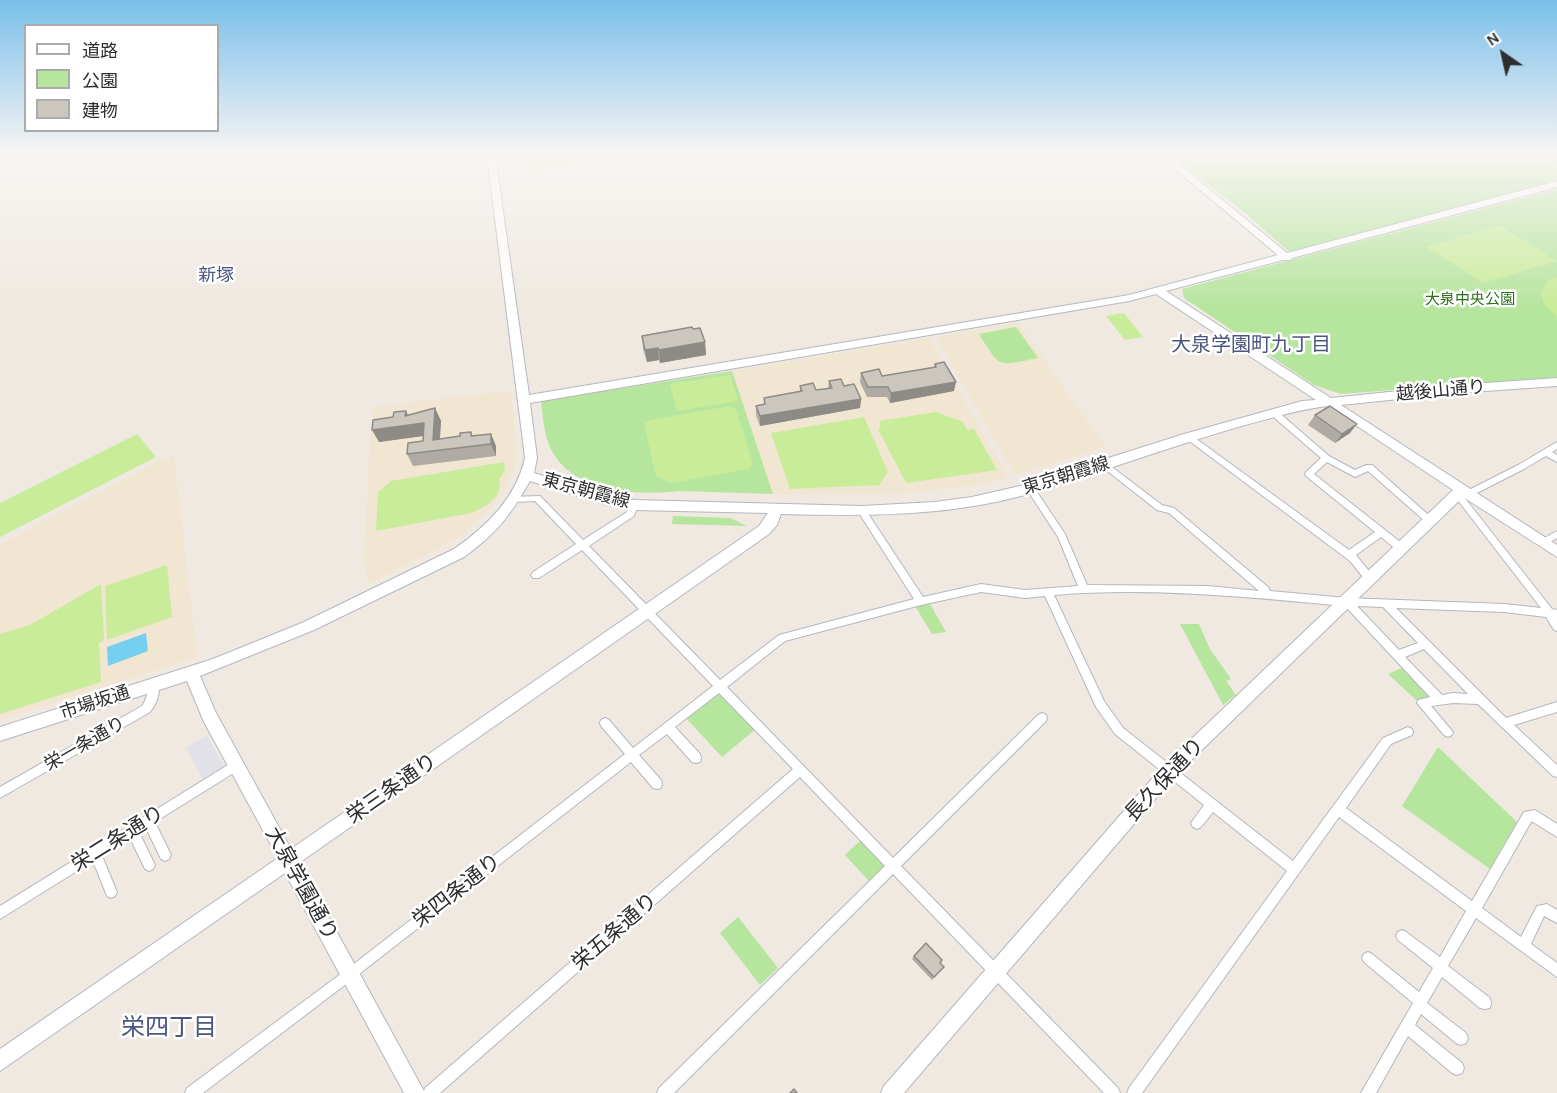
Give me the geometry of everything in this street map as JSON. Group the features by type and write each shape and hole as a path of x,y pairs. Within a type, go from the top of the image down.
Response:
{"street":[{"name":"東京朝霞線","path":"191,672 237,657 309,626 459,553 496,523 514,499 527,476 531,458 498,206"},
{"path":"1224,206 1287,258"},
{"path":"524,400 937,332 1159,291 1477,206"},
{"path":"1159,291 1462,492 1557,552"},
{"name":"越後山通り","path":"1326,401 1557,382"},
{"name":"東京朝霞線","path":"527,476 548,480 589,496 634,505 862,511 910,509 963,503 1030,488 1273,412 1326,401"},
{"path":"1273,412 1326,458 1354,473 1369,467 1430,521"},
{"path":"1188,437 1349,555 1370,579"},
{"path":"1462,492 1557,445"},
{"path":"1546,452 1557,459"},
{"path":"1326,458 1308,473 1401,548"},
{"path":"1104,464 1160,508 1171,510 1265,590 1266,594"},
{"path":"1030,488 1062,536 1084,589"},
{"path":"1462,492 1553,614 1557,627"},
{"name":"長久保通り","path":"891,1093 1169,771 1462,492"},
{"path":"514,499 537,498 1113,1093"},
{"path":"536,575 631,514 634,505"},
{"name":"栄三条通り","path":"0,1061 766,528 776,509"},
{"path":"862,511 921,601"},
{"path":"1349,555 1382,532"},
{"path":"1542,543 1557,534"},
{"name":"栄四条通り","path":"192,1093 350,974 782,638 921,601 981,588 1026,594 1084,589 1174,588 1347,602 1449,605 1553,614"},
{"path":"1048,592 1100,704 1119,731 1295,870"},
{"path":"1347,602 1440,700"},
{"path":"1385,603 1480,700 1557,772"},
{"path":"1398,655 1426,644"},
{"name":"市場坂通","path":"0,734 191,672"},
{"name":"大泉学園通り","path":"191,672 200,698 415,1093"},
{"name":"栄一条通り","path":"0,793 146,709 151,703 154,684"},
{"path":"1448,732 1422,704 1453,698 1480,700"},
{"path":"1504,723 1557,707"},
{"path":"664,1093 1042,718"},
{"path":"605,723 657,784"},
{"path":"668,727 696,758"},
{"path":"1134,1093 1387,741 1407,732"},
{"name":"栄二条通り","path":"0,914 236,765"},
{"name":"栄五条通り","path":"430,1093 800,770"},
{"path":"1197,824 1212,805"},
{"path":"1338,809 1557,971"},
{"path":"1374,1091 1406,1026 1528,816 1535,816 1557,831"},
{"path":"148,819 165,855"},
{"path":"132,830 148,865"},
{"path":"95,853 111,892"},
{"path":"1523,946 1541,910 1547,910 1557,917"},
{"path":"1402,936 1485,1003"},
{"path":"1368,958 1461,1038"},
{"path":"1406,1026 1457,1068"}],"shaded area":[{"path":"1018,323 1105,447 1015,475 936,337"},
{"path":"929,338 1008,478 969,486 899,494 773,494 732,371"},
{"path":"511,391 517,452 516,463 503,493 489,510 456,539 369,584 364,559 372,407"},
{"path":"174,456 197,657 0,720 0,545 160,460"},
{"path":"207,735 225,768 204,781 186,748"}],"green space":[{"path":"1236,206 1462,206 1293,252 1287,250"},
{"name":"大泉中央公園","path":"1493,206 1557,206 1557,377 1341,394 1314,385 1184,298 1182,289"},
{"path":"1500,225 1557,261 1483,283 1426,247"},
{"path":"1557,277 1557,317 1544,304 1541,294 1547,281"},
{"path":"1124,313 1143,337 1125,340 1106,316"},
{"path":"1016,327 1038,358 1015,363 1001,362 992,354 979,334"},
{"path":"732,371 773,494 679,491 645,493 608,489 575,476 562,465 549,445 541,401"},
{"path":"730,375 738,401 677,411 670,384"},
{"path":"730,406 736,409 753,464 749,469 671,483 656,476 644,424 649,420"},
{"path":"936,412 963,422 967,430 974,429 997,470 906,483 878,429 881,427 879,421"},
{"path":"864,417 888,472 879,485 790,489 771,433"},
{"path":"137,434 156,457 0,537 0,503"},
{"path":"504,462 505,470 499,480 500,486 496,497 482,508 471,513 376,531 378,492 391,481"},
{"path":"673,516 730,518 747,526 672,524"},
{"path":"167,565 172,617 107,640 105,586"},
{"path":"101,584 104,640 99,643 101,682 0,714 0,634 30,625"},
{"path":"929,602 946,632 932,634 915,606"},
{"path":"1180,624 1199,624 1210,649 1231,679 1226,681 1236,695 1223,705"},
{"path":"1404,667 1430,694 1430,698 1416,700 1388,674"},
{"path":"716,693 722,694 757,728 722,757 685,717"},
{"path":"1438,747 1517,822 1490,869 1402,806"},
{"path":"861,840 885,865 869,881 845,855"},
{"path":"738,917 778,968 760,985 720,933"}],"water":[{"path":"146,633 148,651 108,666 107,647"}],"building":[{"path":"692,327 693,329 700,328 705,342 659,350 658,348 645,350 642,336"},
{"path":"944,362 956,382 891,393 888,387 868,387 861,373 879,369 882,376 936,367 935,364"},
{"path":"841,379 844,386 854,384 861,399 760,416 756,406 765,404 764,398 802,391 800,386 813,383 816,390 832,388 829,381"},
{"path":"1330,406 1357,424 1342,434 1315,415"},
{"path":"435,408 433,440 471,432 471,436 491,434 491,444 407,454 408,443 423,441 424,423 372,430 373,420 393,417 394,412 406,411 405,416"},
{"path":"926,943 942,960 940,963 944,967 934,977 914,956"}],"district":[{"name":"新塚","path":"216,276"},
{"name":"大泉学園町九丁目","path":"1251,345"},
{"name":"栄四丁目","path":"169,1028"}]}
